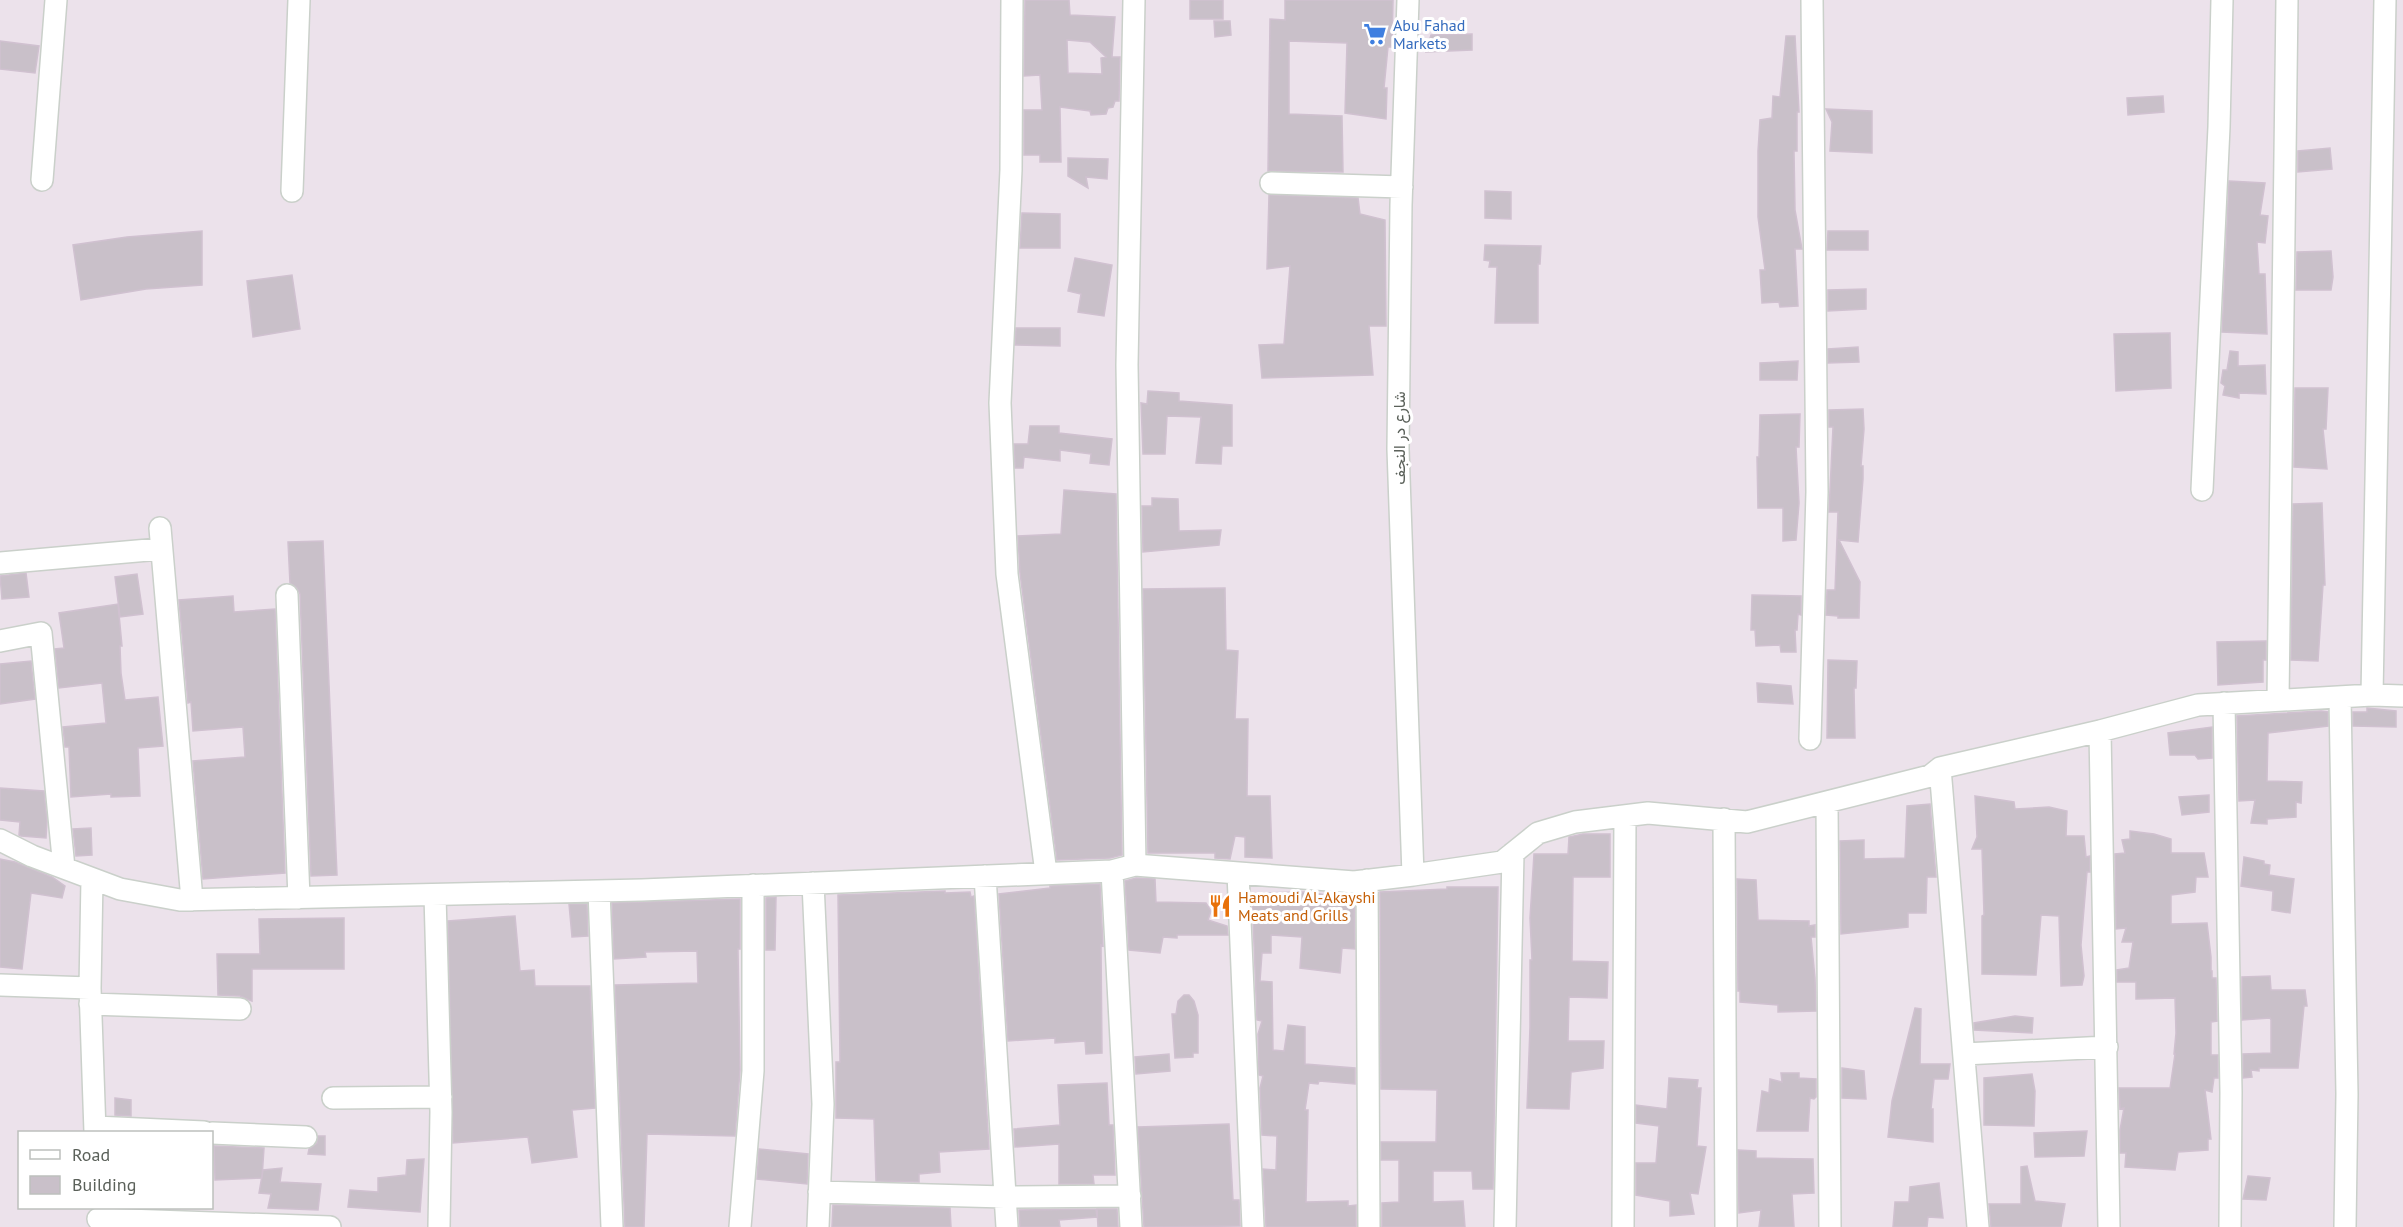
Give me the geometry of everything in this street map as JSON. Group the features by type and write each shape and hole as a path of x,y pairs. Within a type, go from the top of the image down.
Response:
{"street":[{"path":"42,180 56,0"},
{"path":"292,190 300,0"},
{"path":"1012,0 1011,170 1000,402 1008,574 1046,873"},
{"path":"1134,0 1127,365 1135,866"},
{"name":"شارع در النجف","path":"1408,0 1402,187 1398,449 1413,875"},
{"path":"1810,739 1817,492 1812,0"},
{"path":"2202,490 2222,0"},
{"path":"2278,700 2287,0"},
{"path":"2372,695 2385,0"},
{"path":"1271,183 1402,187"},
{"path":"160,528 192,900"},
{"path":"0,563 160,549"},
{"path":"287,595 299,898"},
{"path":"0,641 41,633 64,868"},
{"path":"0,840 120,889 180,900 599,891 1112,871 1135,866 1354,882 1502,862 1538,833 1575,822 1648,813 1747,822 1930,776 1940,768 2100,731 2198,705 2372,695 2403,696"},
{"path":"2340,697 2347,1094 2345,1227"},
{"path":"2224,703 2231,1092 2230,1227"},
{"path":"2100,731 2109,1227"},
{"path":"1940,768 1978,1227"},
{"path":"1827,802 1830,1227"},
{"path":"1623,1227 1624,816"},
{"path":"1725,819 1726,1227"},
{"path":"1504,1227 1513,853"},
{"path":"1112,871 1131,1227"},
{"path":"1238,873 1253,1227"},
{"path":"985,876 1007,1227"},
{"path":"92,879 90,996 95,1130 150,1131"},
{"path":"1367,880 1369,1227"},
{"path":"813,883 823,1104 818,1227"},
{"path":"740,1227 753,1071 753,885"},
{"path":"599,891 612,1227"},
{"path":"435,895 441,1097 438,1227"},
{"path":"0,985 90,996 240,1009"},
{"path":"1964,1054 2107,1047"},
{"path":"333,1098 441,1097"},
{"path":"213,1133 306,1137"},
{"path":"819,1192 1005,1197 1130,1196"},
{"path":"98,1218 330,1227"}],"building":[{"path":"1025,0 1069,0 1070,15 1115,17 1112,57 1120,57 1119,101 1115,101 1113,107 1108,108 1106,114 1091,115 1090,111 1060,107 1061,162 1040,162 1040,155 1024,155 1024,110 1042,110 1040,75 1024,76","holes":["1067,40 1090,42 1106,57 1101,58 1102,74 1068,73"]},
{"path":"1190,0 1223,0 1223,19 1190,19"},
{"path":"1285,0 1393,0 1392,47 1388,47 1384,88 1387,88 1386,119 1345,113 1347,43 1289,41 1289,114 1342,116 1343,172 1268,171 1270,19 1285,20"},
{"path":"1214,21 1230,21 1231,35 1215,37"},
{"path":"1472,34 1472,50 1426,52 1431,35"},
{"path":"1786,36 1795,36 1799,112 1797,112 1797,151 1794,151 1795,210 1802,249 1795,249 1798,306 1780,307 1779,302 1762,303 1760,270 1765,270 1758,217 1758,151 1760,120 1772,118 1773,96 1780,97"},
{"path":"0,41 39,46 35,73 0,69"},
{"path":"2163,96 2164,112 2128,115 2127,98"},
{"path":"1826,109 1872,111 1872,153 1830,151 1832,122"},
{"path":"2330,148 2332,169 2298,172 2298,151"},
{"path":"1068,158 1108,159 1107,179 1086,177 1088,188 1068,176"},
{"path":"2229,181 2265,183 2260,215 2268,216 2265,243 2257,242 2259,274 2265,274 2267,334 2222,332"},
{"path":"1485,191 1511,192 1511,219 1485,218"},
{"path":"1269,195 1358,198 1360,214 1385,220 1386,326 1369,326 1373,375 1262,378 1259,345 1284,344 1290,266 1267,269"},
{"path":"1022,213 1060,214 1060,248 1020,248"},
{"path":"202,231 202,285 146,289 81,300 73,245 127,237"},
{"path":"1828,231 1868,231 1868,250 1827,250"},
{"path":"1485,245 1541,246 1540,264 1538,264 1538,323 1495,323 1497,267 1489,267 1490,261 1484,260"},
{"path":"2331,251 2333,277 2331,290 2296,290 2297,252"},
{"path":"1075,258 1112,265 1104,316 1078,312 1081,294 1068,291"},
{"path":"292,275 300,329 253,337 247,281"},
{"path":"1866,289 1866,309 1828,311 1828,290"},
{"path":"1016,328 1060,328 1060,346 1015,345"},
{"path":"2170,333 2171,388 2116,391 2114,334"},
{"path":"1858,347 1859,362 1828,363 1828,349"},
{"path":"2230,351 2238,352 2238,366 2265,365 2266,394 2239,393 2239,398 2223,395 2225,386 2221,383 2223,370 2227,370"},
{"path":"1798,361 1797,380 1760,380 1760,363"},
{"path":"2295,388 2328,388 2326,429 2323,429 2327,469 2294,467"},
{"path":"1148,391 1179,393 1179,401 1232,405 1232,446 1222,446 1221,464 1196,463 1201,417 1167,416 1165,454 1143,454 1141,403 1147,404"},
{"path":"1863,409 1861,466 1863,466 1863,479 1858,542 1839,540 1860,582 1859,618 1838,618 1838,616 1826,615 1827,590 1835,590 1838,512 1829,512 1833,427 1829,427 1829,410"},
{"path":"1800,414 1799,447 1796,447 1799,503 1796,540 1783,541 1783,508 1758,508 1757,457 1759,457 1760,415"},
{"path":"1030,426 1059,426 1059,433 1112,439 1109,465 1090,463 1091,454 1060,450 1060,461 1024,457 1023,468 1015,468 1014,444 1028,444"},
{"path":"1064,490 1116,494 1122,855 1110,858 1057,860 1020,573 1018,536 1061,534"},
{"path":"1152,498 1178,499 1179,531 1221,530 1219,545 1143,552 1142,506 1152,506"},
{"path":"2322,503 2325,585 2323,585 2318,661 2291,660 2293,504"},
{"path":"323,541 337,875 311,876 300,594 297,588 290,583 288,542"},
{"path":"26,573 29,597 2,599 0,576"},
{"path":"137,574 143,614 120,617 115,577"},
{"path":"1225,588 1226,650 1238,651 1235,719 1248,719 1247,796 1270,796 1272,858 1245,857 1245,837 1235,836 1230,859 1215,858 1215,853 1148,853 1143,589"},
{"path":"1752,595 1801,596 1801,615 1798,614 1797,630 1795,630 1796,652 1781,652 1780,645 1756,646 1755,630 1751,630"},
{"path":"233,596 234,612 275,609 285,873 203,879 193,761 245,757 243,727 193,731 191,702 188,703 179,600"},
{"path":"118,604 122,646 120,646 121,673 125,700 158,697 163,746 138,748 140,796 111,797 111,794 71,797 69,747 65,747 63,727 106,723 102,683 59,688 55,649 64,648 59,613"},
{"path":"2266,641 2263,682 2218,685 2217,642"},
{"path":"1828,660 1857,661 1856,688 1854,688 1855,738 1827,738"},
{"path":"31,661 35,699 0,704 0,664"},
{"path":"1757,683 1791,686 1793,704 1758,702"},
{"path":"2367,708 2396,711 2396,727 2353,726 2353,712 2367,712"},
{"path":"2328,712 2328,726 2268,733 2267,781 2302,782 2301,803 2296,802 2296,817 2267,819 2267,824 2251,823 2255,800 2239,801 2237,716"},
{"path":"2212,727 2212,758 2198,759 2195,755 2170,755 2168,733"},
{"path":"0,788 44,791 46,838 21,836 19,835 20,822 0,820"},
{"path":"2209,795 2209,812 2182,815 2179,797"},
{"path":"1975,796 2014,802 2015,809 2049,807 2067,811 2066,836 2084,836 2086,857 2090,856 2090,872 2087,872 2081,945 2084,976 2082,985 2061,986 2059,916 2041,915 2036,975 1982,974 1982,916 1984,915 1982,849 1972,849 1977,837"},
{"path":"1930,804 1936,877 1927,877 1926,913 1908,913 1908,927 1841,934 1840,841 1864,840 1864,859 1905,858 1907,806"},
{"path":"91,828 92,855 76,856 73,829"},
{"path":"2130,831 2171,839 2171,853 2204,853 2208,877 2196,877 2195,892 2171,895 2171,924 2207,923 2212,978 2216,978 2217,1021 2211,1022 2211,1055 2218,1055 2218,1078 2214,1078 2212,1092 2205,1090 2211,1139 2208,1139 2208,1150 2178,1152 2175,1170 2125,1167 2126,1153 2120,1153 2120,1130 2124,1108 2120,1109 2119,1088 2170,1088 2176,1033 2175,998 2136,999 2136,982 2117,982 2117,970 2129,968 2133,942 2122,942 2126,928 2116,929 2115,854 2125,853 2122,840 2130,839"},
{"path":"1583,834 1610,834 1610,877 1573,877 1572,961 1608,962 1607,998 1569,997 1568,1041 1604,1041 1603,1068 1571,1072 1569,1109 1527,1108 1530,960 1532,960 1530,918 1534,854 1568,854 1569,837"},
{"path":"2244,857 2264,861 2264,864 2270,865 2269,875 2294,879 2290,913 2272,910 2273,891 2241,886"},
{"path":"0,859 15,862 52,877 65,886 62,898 31,893 22,969 0,967"},
{"path":"1136,878 1155,879 1156,902 1206,903 1211,911 1208,920 1227,926 1228,935 1163,937 1160,953 1129,950 1125,881"},
{"path":"1737,879 1756,880 1758,920 1809,921 1809,926 1815,925 1815,937 1811,937 1816,1011 1778,1012 1778,1005 1740,1002"},
{"path":"1100,884 1103,946 1101,945 1102,1053 1086,1054 1085,1041 1055,1043 1055,1038 1008,1041 999,894 1050,888 1050,886"},
{"path":"1447,887 1498,887 1493,1189 1473,1189 1472,1171 1433,1171 1433,1202 1463,1201 1465,1227 1382,1227 1382,1203 1399,1202 1399,1160 1381,1160 1381,1142 1436,1142 1437,1090 1381,1089 1380,892 1447,889"},
{"path":"945,891 945,893 970,892 971,897 974,896 989,1149 939,1152 940,1172 919,1174 919,1182 876,1181 874,1119 836,1118 836,1062 840,1062 838,895"},
{"path":"1306,892 1354,895 1355,949 1342,948 1340,973 1300,968 1302,937 1271,935 1271,953 1262,953 1260,981 1272,982 1273,1050 1284,1051 1288,1025 1305,1027 1305,1064 1355,1068 1355,1084 1319,1081 1318,1084 1309,1083 1305,1110 1308,1110 1306,1202 1348,1201 1348,1206 1356,1205 1356,1227 1266,1227 1263,1169 1276,1170 1277,1136 1262,1135 1260,1088 1263,1076 1259,1075 1258,1034 1262,1021 1257,1020 1252,893"},
{"path":"776,897 775,950 766,950 766,898"},
{"path":"740,899 740,949 738,949 740,1070 735,1136 647,1134 644,1227 625,1227 615,985 698,983 697,951 645,952 646,957 614,959 612,903"},
{"path":"569,904 587,904 588,936 572,937"},
{"path":"515,916 520,971 534,970 535,986 590,986 595,1108 572,1110 577,1157 532,1163 528,1137 453,1143 448,921"},
{"path":"344,918 344,969 252,969 252,1001 240,996 218,995 217,954 260,954 259,919"},
{"path":"2270,976 2271,990 2305,990 2307,1006 2304,1006 2298,1068 2259,1068 2259,1071 2251,1070 2252,1077 2243,1078 2243,1054 2271,1053 2271,1020 2270,1018 2242,1020 2242,977"},
{"path":"1184,995 1189,995 1194,1001 1198,1015 1198,1053 1193,1053 1193,1057 1175,1058 1172,1014 1176,1014 1178,1001"},
{"path":"1915,1008 1921,1009 1920,1064 1950,1064 1948,1079 1934,1079 1931,1109 1933,1109 1933,1142 1888,1137 1892,1101"},
{"path":"2015,1016 2033,1018 2032,1033 1974,1030 1974,1023"},
{"path":"1169,1054 1170,1071 1136,1074 1135,1057"},
{"path":"1842,1068 1864,1071 1866,1099 1842,1098"},
{"path":"1781,1073 1799,1073 1799,1078 1816,1079 1816,1097 1810,1098 1808,1131 1757,1131 1762,1091 1769,1093 1770,1079 1782,1082"},
{"path":"2032,1074 2035,1091 2034,1126 1984,1125 1984,1078"},
{"path":"1669,1078 1698,1080 1697,1088 1701,1088 1697,1146 1706,1147 1698,1194 1690,1193 1694,1214 1670,1216 1670,1201 1636,1195 1636,1163 1656,1163 1659,1126 1636,1123 1636,1105 1667,1109"},
{"path":"1107,1083 1109,1125 1113,1125 1115,1175 1093,1175 1094,1184 1059,1184 1059,1144 1015,1147 1014,1129 1060,1125 1058,1085"},
{"path":"115,1098 131,1100 131,1116 115,1115"},
{"path":"1229,1124 1233,1200 1239,1200 1240,1226 1144,1227 1138,1127"},
{"path":"2087,1131 2084,1156 2035,1157 2034,1133"},
{"path":"318,1136 325,1136 325,1155 308,1154 309,1149 317,1143"},
{"path":"214,1146 264,1148 262,1178 215,1180"},
{"path":"759,1149 808,1154 807,1184 757,1179"},
{"path":"1738,1150 1756,1151 1756,1158 1813,1159 1814,1193 1792,1194 1794,1227 1759,1227 1761,1210 1739,1213"},
{"path":"424,1159 420,1212 348,1207 350,1190 378,1192 378,1178 406,1175 407,1160"},
{"path":"2027,1166 2035,1201 2065,1204 2061,1227 1991,1227 1989,1204 2021,1204 2021,1167"},
{"path":"282,1168 280,1182 321,1184 318,1210 268,1208 271,1194 259,1193 263,1170"},
{"path":"2248,1176 2270,1178 2266,1200 2243,1199"},
{"path":"1939,1183 1943,1218 1928,1217 1927,1227 1893,1227 1895,1202 1909,1202 1910,1187"},
{"path":"833,1205 950,1208 951,1227 832,1227"},
{"path":"1096,1209 1097,1217 1059,1220 1060,1227 1020,1227 1019,1210"},
{"path":"1097,1209 1117,1209 1118,1227 1098,1227"}],"place":[{"name":"Abu Fahad Markets","path":"1375,34"},
{"name":"Hamoudi Al-Akayshi Meats and Grills","path":"1220,906"}]}
